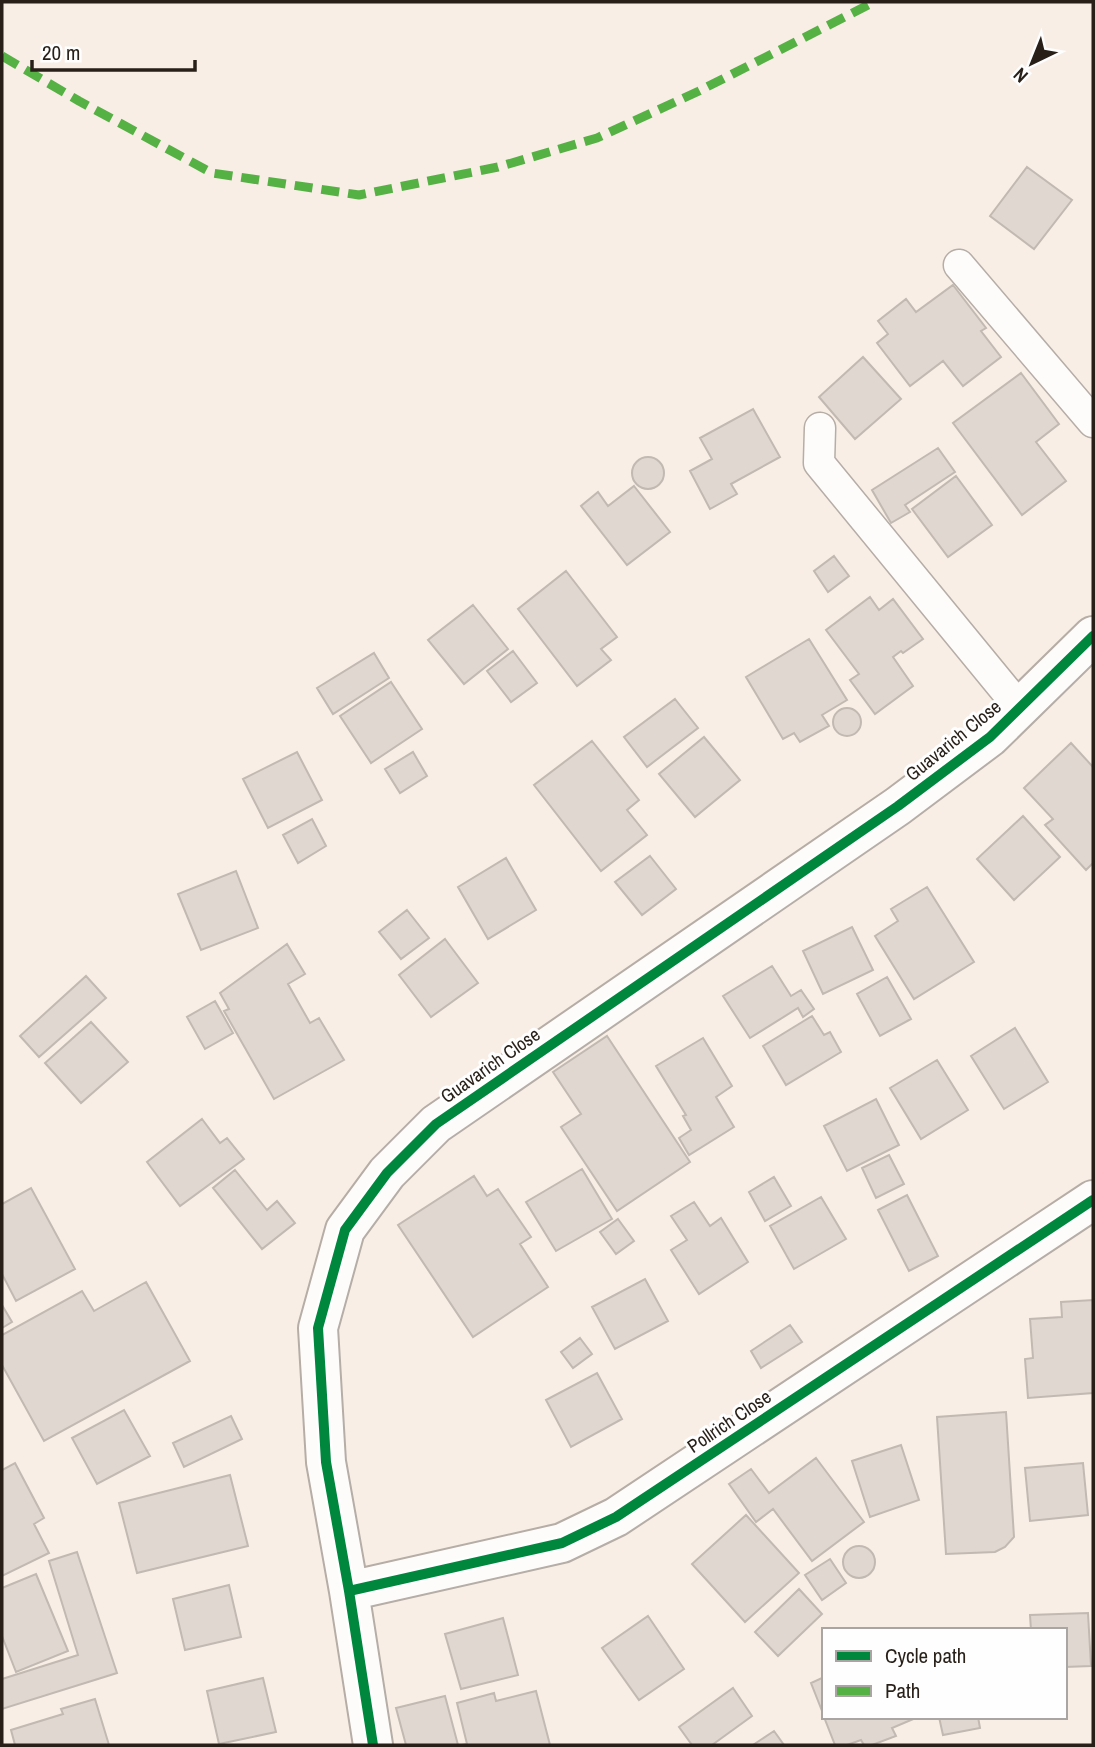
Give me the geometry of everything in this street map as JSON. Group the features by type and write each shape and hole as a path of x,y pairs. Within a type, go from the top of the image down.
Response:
{"street":[{"name":"Guavarich Close","path":"373,1745 326,1462 318,1328 345,1230 387,1173 436,1124 898,806 990,737 1093,636"},
{"name":"Pollrich Close","path":"349,1591 562,1543 616,1517 1093,1200"}],"lane":[{"path":"959,265 1093,422"},
{"path":"820,428 819,463 1020,708"}],"building":[{"path":"1027,167 1072,200 1034,249 990,216"},
{"path":"953,285 986,328 981,331 1001,357 963,386 943,361 910,386 877,343 888,334 878,321 906,299 916,312"},
{"path":"863,357 901,399 855,439 819,397"},
{"path":"1021,373 1059,424 1036,442 1066,481 1022,515 953,423"},
{"path":"753,409 780,457 731,484 737,494 710,509 690,471 712,459 700,438"},
{"path":"938,448 955,472 905,505 910,512 891,523 872,490"},
{"path":"648,457 659,462 664,473 659,484 648,489 637,484 632,473 637,462"},
{"path":"956,476 992,525 948,557 912,509"},
{"path":"634,486 670,532 627,565 581,506 598,492 608,506"},
{"path":"834,556 849,576 828,592 814,571"},
{"path":"566,571 617,637 601,649 611,660 577,686 518,609"},
{"path":"870,597 879,610 893,599 923,639 893,657 913,686 875,714 850,680 859,674 826,630"},
{"path":"473,605 508,649 464,684 428,640"},
{"path":"809,639 847,700 822,715 829,726 800,742 794,733 783,739 746,677"},
{"path":"513,651 537,683 511,702 487,671"},
{"path":"374,653 389,678 333,714 317,688"},
{"path":"391,682 422,729 371,763 340,716"},
{"path":"675,699 698,728 647,767 624,737"},
{"path":"847,708 857,712 861,722 857,732 847,736 837,732 833,722 837,712"},
{"path":"704,737 740,780 695,817 659,774"},
{"path":"592,741 639,800 627,810 647,835 601,871 534,785"},
{"path":"1071,743 1093,767 1093,863 1086,870 1045,825 1053,819 1024,788"},
{"path":"297,752 322,800 268,828 243,779"},
{"path":"413,752 427,776 400,793 385,769"},
{"path":"1023,816 1060,857 1014,900 977,859"},
{"path":"312,819 326,846 298,863 283,835"},
{"path":"650,856 676,889 642,915 615,882"},
{"path":"506,858 536,910 488,939 458,887"},
{"path":"236,871 258,928 201,950 178,894"},
{"path":"927,887 974,962 914,999 875,936 898,921 891,909"},
{"path":"407,910 429,938 401,959 379,932"},
{"path":"852,927 873,970 823,994 803,951"},
{"path":"445,939 478,983 431,1017 399,975"},
{"path":"287,944 305,974 288,984 310,1023 319,1018 344,1060 274,1099 224,1011 229,1009 220,993"},
{"path":"772,966 791,996 801,990 814,1009 803,1017 798,1008 750,1038 723,996"},
{"path":"86,976 106,998 39,1057 20,1036"},
{"path":"887,977 911,1019 880,1036 857,994"},
{"path":"215,1001 233,1033 205,1049 187,1017"},
{"path":"812,1016 824,1035 830,1032 841,1052 786,1085 763,1046"},
{"path":"91,1022 128,1062 81,1103 45,1063"},
{"path":"1015,1028 1048,1082 1004,1109 971,1056"},
{"path":"607,1036 690,1162 617,1211 561,1127 581,1114 553,1072"},
{"path":"703,1038 732,1086 716,1097 734,1127 689,1155 679,1138 691,1130 683,1116 686,1115 656,1066"},
{"path":"937,1060 968,1110 921,1139 890,1088"},
{"path":"876,1099 899,1145 847,1171 824,1126"},
{"path":"202,1119 220,1143 227,1138 244,1159 180,1206 147,1162"},
{"path":"889,1155 904,1184 876,1198 862,1168"},
{"path":"582,1169 612,1219 556,1251 526,1202"},
{"path":"235,1170 267,1210 277,1201 295,1223 262,1249 213,1188"},
{"path":"474,1176 487,1196 498,1189 531,1237 520,1244 548,1287 473,1337 398,1225"},
{"path":"774,1177 791,1206 765,1221 749,1192"},
{"path":"31,1188 75,1269 16,1301 2,1274 2,1204"},
{"path":"907,1195 938,1256 909,1271 878,1210"},
{"path":"821,1197 846,1239 794,1269 770,1226"},
{"path":"694,1202 710,1226 721,1218 748,1262 699,1294 671,1250 687,1240 671,1216"},
{"path":"618,1219 634,1241 616,1254 600,1232"},
{"path":"645,1279 668,1321 615,1349 592,1307"},
{"path":"146,1282 190,1361 44,1441 2,1365 2,1335 82,1291 94,1311"},
{"path":"1093,1300 1093,1393 1028,1398 1025,1359 1033,1358 1030,1319 1062,1317 1061,1302"},
{"path":"2,1305 12,1322 2,1328"},
{"path":"790,1325 802,1342 761,1368 751,1351"},
{"path":"580,1338 592,1354 573,1368 561,1352"},
{"path":"597,1373 622,1419 571,1447 546,1400"},
{"path":"124,1410 150,1456 97,1484 72,1438"},
{"path":"1006,1412 1014,1537 1005,1547 995,1552 946,1554 937,1417"},
{"path":"231,1416 242,1439 184,1467 173,1443"},
{"path":"901,1445 919,1500 870,1517 852,1461"},
{"path":"816,1458 864,1522 812,1561 773,1509 756,1522 729,1484 751,1469 769,1493"},
{"path":"15,1463 44,1518 34,1524 49,1553 2,1576 2,1470"},
{"path":"1083,1463 1088,1515 1030,1521 1025,1468"},
{"path":"230,1475 248,1546 137,1573 119,1503"},
{"path":"746,1515 799,1573 745,1622 692,1564"},
{"path":"859,1546 870,1551 875,1562 870,1573 859,1578 848,1573 843,1562 848,1551"},
{"path":"77,1552 117,1673 2,1709 2,1679 78,1655 49,1561"},
{"path":"830,1559 846,1583 822,1600 805,1575"},
{"path":"36,1574 68,1651 16,1672 2,1636 2,1588"},
{"path":"229,1585 241,1637 185,1650 173,1599"},
{"path":"799,1589 822,1614 778,1656 755,1632"},
{"path":"1088,1613 1091,1666 1067,1667 1067,1628 1031,1628 1030,1615"},
{"path":"648,1616 684,1669 639,1700 602,1648"},
{"path":"503,1618 518,1675 461,1689 445,1634"},
{"path":"263,1678 276,1732 219,1744 207,1691"},
{"path":"822,1678 822,1711 811,1683"},
{"path":"733,1688 752,1716 712,1745 692,1745 679,1727"},
{"path":"536,1691 550,1745 462,1745 467,1744 457,1703 494,1693 496,1701"},
{"path":"445,1696 458,1745 406,1745 396,1708"},
{"path":"95,1699 109,1745 15,1745 11,1730 63,1714 61,1709"},
{"path":"825,1719 913,1719 892,1728 896,1736 872,1745 864,1745 861,1740 847,1745 835,1745"},
{"path":"939,1719 978,1719 980,1728 943,1735"},
{"path":"774,1731 784,1745 753,1745"}],"marked path":[{"path":"2,56 212,173 359,195 498,167 597,138 699,91 874,2"}],"cycle path":[{"path":"373,1745 326,1462 318,1328 345,1230 387,1173 436,1124 898,806 990,737 1093,636"},
{"path":"349,1591 562,1543 616,1517 1093,1200"}]}
